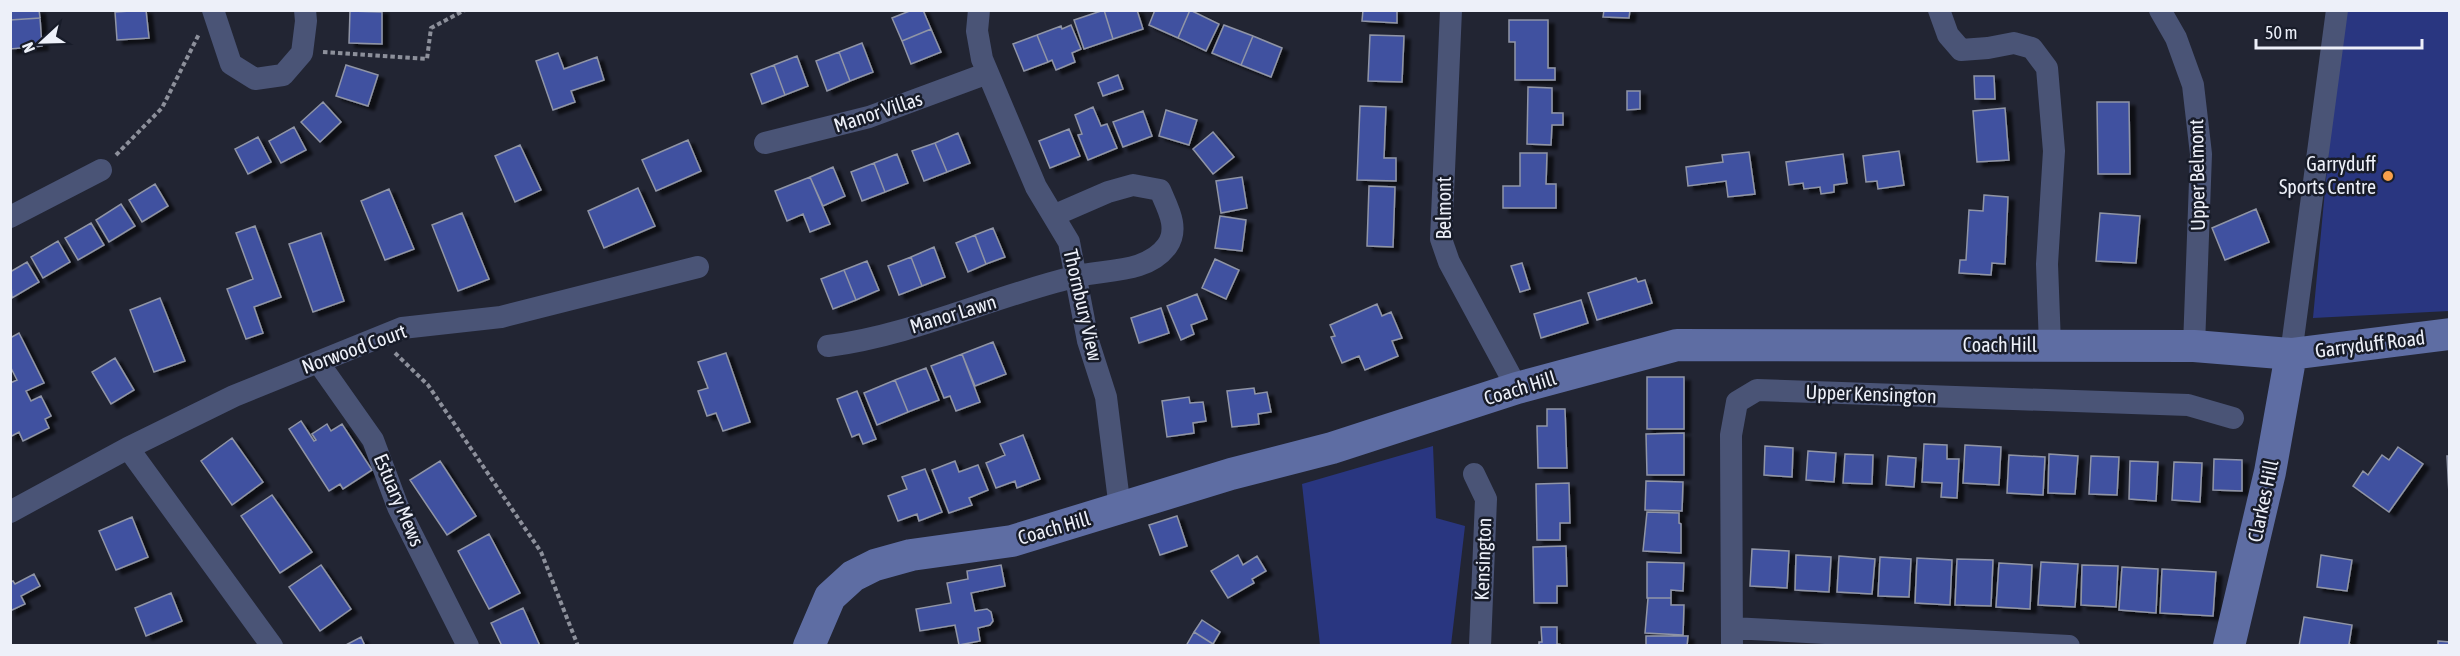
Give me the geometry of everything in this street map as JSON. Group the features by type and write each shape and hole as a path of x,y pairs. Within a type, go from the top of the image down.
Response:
{"street":[{"path":"216,17 231,64 255,79 283,75 302,53 305,10"},
{"name":"Thornbury View","path":"979,10 977,31 982,58 1036,187 1055,215 1069,242 1088,341 1106,397 1120,509"},
{"name":"Belmont","path":"1451,10 1441,239 1449,262 1517,388"},
{"path":"1939,10 1948,35 1961,50 2014,43 2032,48 2047,68 2054,151 2047,264 2050,345"},
{"name":"Upper Belmont","path":"2160,10 2176,38 2193,85 2200,154 2194,346"},
{"path":"2291,354 2337,10"},
{"name":"Manor Villas","path":"765,143 869,117 988,73"},
{"path":"10,217 101,170"},
{"name":"Manor Lawn","path":"828,346 915,327 1076,276 1148,263 1168,245 1173,220 1160,190 1133,185 1108,192 1055,215"},
{"name":"Norwood Court","path":"10,512 128,448 234,396 402,328 501,317 698,267"},
{"name":"Garryduff Road","path":"2291,354 2450,334"},
{"name":"Coach Hill","path":"809,645 830,597 853,576 875,565 911,555 1012,541 1231,474 1332,448 1517,388 1677,345 2194,346 2291,354"},
{"name":"Clarkes Hill","path":"2229,645 2271,472 2291,354"},
{"name":"Estuary Mews","path":"318,362 373,440 398,507 468,645"},
{"name":"Upper Kensington","path":"2068,645 1732,637 1731,435 1737,402 1757,390 2188,405 2233,418"},
{"path":"128,448 272,645"},
{"name":"Kensington","path":"1474,474 1486,499 1480,645"}],"path":[{"path":"302,53 315,51 427,59 431,28 465,10"},
{"path":"101,170 162,108 201,29 216,17"},
{"path":"379,337 428,385 541,552 578,645"}],"shaded area":[{"name":"Garryduff Sports Centre","path":"2344,11 2449,11 2449,311 2313,318 2339,41"},
{"path":"1433,446 1436,518 1465,526 1451,645 1320,645 1302,484"}],"building":[{"path":"10,10 39,10 40,18 10,20"},
{"path":"146,10 149,38 117,40 115,12"},
{"path":"382,10 382,12 350,11"},
{"path":"912,10 923,10 931,29 902,41 892,18"},
{"path":"1104,10 1113,39 1084,49 1074,20"},
{"path":"1104,10 1137,10 1143,29 1113,39"},
{"path":"1155,10 1190,10 1178,38 1149,25"},
{"path":"1190,10 1219,24 1206,51 1178,38"},
{"path":"1363,10 1397,10 1397,23 1362,21"},
{"path":"1604,10 1630,10 1629,18 1603,17"},
{"path":"350,11 382,12 382,44 349,43"},
{"path":"40,18 42,46 10,49 10,20"},
{"path":"1509,20 1548,20 1548,68 1555,68 1555,80 1515,80 1515,42 1509,42"},
{"path":"1071,25 1081,49 1072,53 1075,62 1056,70 1052,60 1048,62 1037,35 1061,26 1062,29"},
{"path":"1224,25 1253,36 1241,65 1212,53"},
{"path":"931,29 941,52 911,64 902,41"},
{"path":"1037,35 1048,62 1024,71 1013,44"},
{"path":"1370,35 1404,36 1402,82 1368,81"},
{"path":"1253,36 1282,48 1271,77 1241,65"},
{"path":"862,43 873,72 850,81 839,52"},
{"path":"839,52 850,81 827,91 816,61"},
{"path":"558,53 564,69 597,57 604,80 571,91 575,102 553,110 536,61"},
{"path":"797,56 808,86 785,95 774,65"},
{"path":"346,65 378,75 368,106 336,96"},
{"path":"774,65 785,95 762,104 751,74"},
{"path":"1118,75 1123,89 1103,96 1098,83"},
{"path":"1974,76 1994,76 1995,99 1975,99"},
{"path":"1528,87 1552,88 1552,113 1563,113 1563,125 1552,125 1551,145 1527,144"},
{"path":"1627,91 1640,91 1640,109 1627,110"},
{"path":"323,102 341,122 320,142 301,122"},
{"path":"2097,102 2129,102 2130,174 2098,174"},
{"path":"1360,106 1386,107 1384,158 1396,158 1396,181 1357,180"},
{"path":"1093,107 1101,126 1107,124 1117,148 1088,160 1078,135 1082,134 1075,115"},
{"path":"2005,108 2009,160 1977,162 1973,111"},
{"path":"1166,110 1197,120 1189,145 1159,136"},
{"path":"1143,111 1152,136 1123,147 1113,122"},
{"path":"294,127 306,150 281,163 269,141"},
{"path":"1069,129 1080,156 1050,168 1039,141"},
{"path":"1213,132 1234,157 1213,174 1193,149"},
{"path":"958,133 970,163 947,172 935,143"},
{"path":"258,137 271,162 248,174 235,149"},
{"path":"688,140 701,171 656,191 642,160"},
{"path":"935,143 947,172 924,181 912,151"},
{"path":"520,145 541,190 515,202 495,156"},
{"path":"1899,151 1904,185 1878,189 1877,181 1866,182 1863,156"},
{"path":"1749,152 1755,194 1728,197 1726,181 1688,186 1686,167 1723,162 1722,155"},
{"path":"1520,153 1547,153 1546,184 1556,184 1556,208 1503,208 1503,186 1520,186"},
{"path":"897,154 908,183 885,192 874,163"},
{"path":"1843,154 1847,183 1834,185 1834,192 1821,194 1820,187 1804,189 1803,183 1789,185 1786,162"},
{"path":"874,163 885,192 862,201 851,172"},
{"path":"833,167 845,196 823,206 810,177"},
{"path":"810,177 830,224 810,232 803,214 787,221 775,191"},
{"path":"1242,177 1247,208 1221,213 1216,181"},
{"path":"155,184 168,206 142,222 129,200"},
{"path":"1369,186 1395,187 1393,247 1367,246"},
{"path":"638,188 655,226 604,248 588,211"},
{"path":"389,189 414,249 385,260 361,201"},
{"path":"1984,195 2008,197 2005,264 1992,263 1991,275 1959,273 1960,260 1966,260 1969,210 1983,211"},
{"path":"121,204 135,226 109,242 96,220"},
{"path":"2256,209 2269,242 2225,260 2212,228"},
{"path":"462,213 489,279 458,291 432,225"},
{"path":"2100,213 2140,216 2136,263 2096,261"},
{"path":"1220,216 1246,220 1242,251 1215,248"},
{"path":"91,223 104,245 78,260 65,238"},
{"path":"255,226 281,297 254,307 263,333 246,339 227,289 253,279 236,233"},
{"path":"993,228 1005,257 986,264 975,235"},
{"path":"321,233 344,301 313,312 289,244"},
{"path":"975,235 986,264 968,272 956,243"},
{"path":"58,241 70,262 43,278 31,257"},
{"path":"934,247 945,277 922,286 911,257"},
{"path":"911,257 922,286 899,295 888,266"},
{"path":"1215,259 1239,270 1226,299 1202,288"},
{"path":"867,261 879,290 856,300 844,270"},
{"path":"27,262 39,282 12,298 10,272"},
{"path":"1522,263 1530,289 1520,292 1511,266"},
{"path":"844,270 856,300 833,309 821,279"},
{"path":"1636,278 1638,282 1645,280 1652,303 1597,320 1588,293"},
{"path":"1197,294 1207,319 1191,325 1194,334 1181,340 1167,306"},
{"path":"160,298 185,361 154,372 130,310"},
{"path":"1581,300 1588,323 1541,338 1534,314"},
{"path":"1377,304 1382,316 1391,312 1402,338 1392,341 1398,356 1365,370 1359,356 1342,363 1331,337 1335,336 1330,325"},
{"path":"1161,308 1169,333 1139,343 1131,318"},
{"path":"19,333 44,383 26,391 31,401 41,396 51,416 45,419 49,428 23,441 19,432 10,437 10,383 17,380 10,366 10,338"},
{"path":"993,342 1006,374 975,386 962,354"},
{"path":"726,353 750,422 723,431 716,413 707,416 698,391 708,388 698,362"},
{"path":"962,354 980,402 956,411 950,396 944,398 931,366"},
{"path":"115,358 134,390 111,404 92,372"},
{"path":"926,368 939,400 908,412 895,380"},
{"path":"1647,377 1684,377 1684,429 1647,429"},
{"path":"895,380 908,412 877,425 864,393"},
{"path":"1254,388 1255,394 1267,392 1271,412 1258,414 1259,424 1232,427 1227,391"},
{"path":"857,391 876,439 863,444 859,434 852,437 837,399"},
{"path":"1189,397 1190,403 1203,402 1206,421 1193,423 1194,433 1167,437 1162,401"},
{"path":"1547,409 1565,409 1567,468 1538,468 1537,426 1547,426"},
{"path":"301,421 314,441 316,440 312,434 327,424 331,431 342,424 372,470 343,489 340,484 329,491 289,429"},
{"path":"1684,433 1684,475 1647,475 1646,434"},
{"path":"1023,435 1040,479 1017,488 1015,481 996,488 986,463 1005,455 1000,444"},
{"path":"232,438 263,482 232,505 201,461"},
{"path":"1924,444 1947,445 1947,459 1959,459 1957,498 1941,497 1942,483 1922,482"},
{"path":"1965,445 2001,447 1999,485 1963,483"},
{"path":"1765,446 1793,448 1792,477 1764,475"},
{"path":"2398,447 2423,464 2389,512 2353,486 2363,471 2368,475 2382,455 2389,460"},
{"path":"1808,451 1836,453 1834,482 1806,480"},
{"path":"1845,454 1873,455 1872,484 1843,483"},
{"path":"2049,454 2078,456 2075,494 2048,493"},
{"path":"2009,455 2045,457 2043,495 2007,493"},
{"path":"1888,456 1916,458 1914,487 1886,485"},
{"path":"2091,456 2119,457 2117,495 2089,494"},
{"path":"2447,456 2450,456 2450,494 2449,494"},
{"path":"2214,459 2242,460 2242,491 2213,490"},
{"path":"440,461 476,516 447,535 410,480"},
{"path":"955,461 959,472 978,465 988,490 969,498 972,505 949,513 932,470"},
{"path":"2130,461 2158,462 2156,501 2129,499"},
{"path":"2174,462 2202,463 2200,502 2172,500"},
{"path":"925,469 942,512 919,521 917,514 898,521 888,496 907,489 902,477"},
{"path":"1646,481 1683,482 1682,511 1645,510"},
{"path":"1569,483 1570,523 1560,523 1560,540 1537,540 1536,484"},
{"path":"272,495 312,552 280,573 241,516"},
{"path":"1647,512 1679,513 1681,553 1643,551"},
{"path":"1177,516 1187,546 1160,555 1149,525"},
{"path":"132,517 148,557 116,570 99,531"},
{"path":"489,534 520,593 489,609 458,551"},
{"path":"1566,546 1567,586 1557,586 1557,603 1534,603 1533,547"},
{"path":"1752,549 1789,551 1787,588 1750,586"},
{"path":"1238,555 1243,565 1257,556 1266,571 1252,579 1254,583 1228,598 1211,571"},
{"path":"1796,555 1831,557 1829,592 1795,590"},
{"path":"2321,555 2352,560 2347,591 2317,587"},
{"path":"1839,556 1875,559 1872,594 1837,592"},
{"path":"1880,557 1911,559 1909,597 1878,596"},
{"path":"1917,558 1952,560 1950,605 1915,603"},
{"path":"1957,559 1993,560 1991,606 1955,605"},
{"path":"1647,562 1684,563 1683,591 1671,590 1671,598 1647,598"},
{"path":"2041,562 2078,564 2075,607 2038,605"},
{"path":"1999,563 2032,565 2030,609 1996,607"},
{"path":"321,565 351,609 320,631 289,587"},
{"path":"1001,565 1005,586 971,593 975,611 987,609 991,612 993,621 990,625 978,628 980,641 959,645 955,625 920,631 916,609 951,603 947,583 968,579 967,571"},
{"path":"2082,565 2118,566 2116,607 2081,605"},
{"path":"2122,567 2158,569 2156,613 2119,610"},
{"path":"2162,569 2216,572 2213,616 2160,613"},
{"path":"34,574 40,586 21,596 25,604 10,611 10,582 13,581 15,584"},
{"path":"171,593 182,621 146,636 135,608"},
{"path":"1648,598 1671,598 1671,605 1684,605 1683,635 1645,633"},
{"path":"523,608 540,646 502,646 491,623"},
{"path":"2304,617 2352,625 2349,644 2353,646 2299,646"},
{"path":"1202,620 1220,632 1213,644 1194,632"},
{"path":"1541,627 1557,627 1557,644 1569,646 1539,646 1539,642 1542,642"},
{"path":"1194,632 1213,644 1216,646 1186,646"},
{"path":"1646,636 1688,636 1687,646 1646,646"},
{"path":"361,637 365,646 344,646"},
{"path":"2438,641 2450,642 2450,646 2438,646"}],"place":[{"name":"Garryduff Sports Centre","path":"2388,176"}]}
